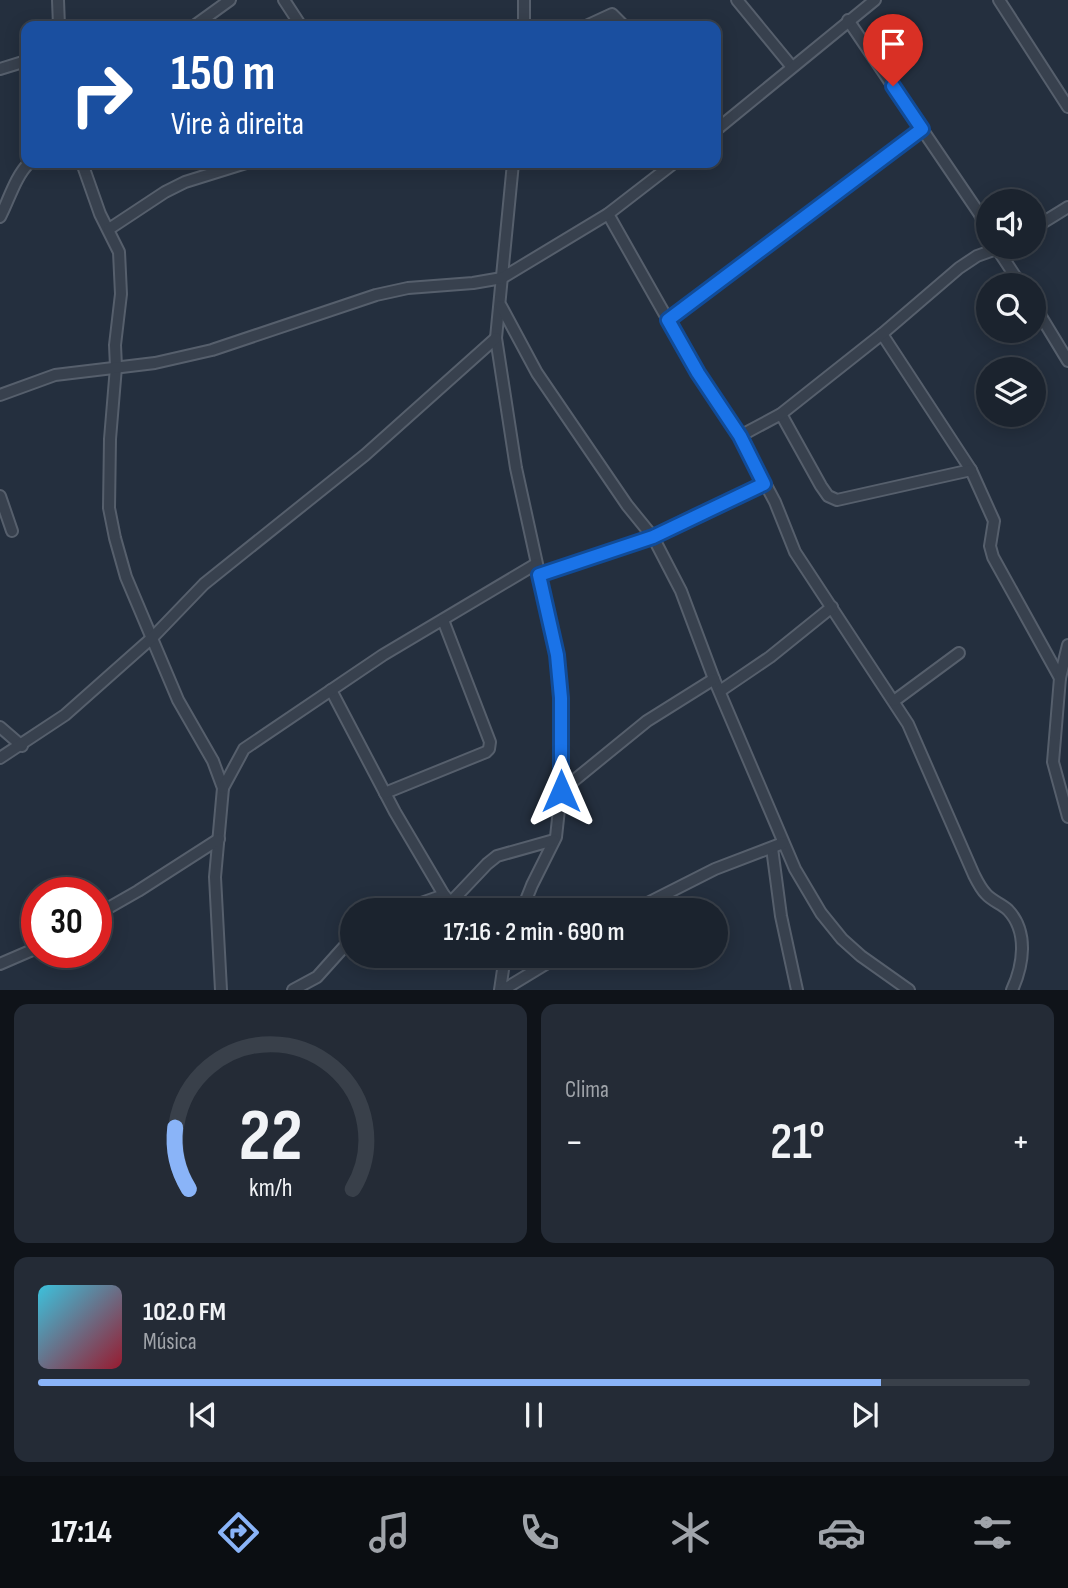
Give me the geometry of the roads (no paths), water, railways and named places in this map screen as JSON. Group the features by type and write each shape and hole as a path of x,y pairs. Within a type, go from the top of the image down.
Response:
{"street":[{"path":"58,0 59,21"},
{"path":"201,21 230,0"},
{"path":"284,0 298,21"},
{"path":"524,0 524,21"},
{"path":"737,0 792,67"},
{"path":"721,126 875,0"},
{"path":"999,0 1068,107"},
{"path":"597,21 612,14 619,21"},
{"path":"848,20 976,209"},
{"path":"0,69 21,63"},
{"path":"668,320 922,129"},
{"path":"0,217 24,168"},
{"path":"84,168 100,214 119,252 121,293 115,345 109,508 126,577 178,700 213,761 223,788"},
{"path":"109,229 165,192 185,182 230,168"},
{"path":"513,168 496,338 516,468 557,655 561,698 561,791 554,840 527,898"},
{"path":"2,392 55,375 155,363 212,350 376,295 408,288 502,278 608,214 668,168"},
{"path":"1046,221 1068,207"},
{"path":"608,214 698,373 740,436 775,502 795,552 908,724 974,875 986,895 1008,911 1018,924 1022,947 1021,967 1012,989"},
{"path":"740,436 781,414 976,257"},
{"path":"501,306 537,373 627,505 653,537 681,591 714,679 801,880 821,913 842,939 861,956 909,989"},
{"path":"1046,325 1068,361"},
{"path":"882,334 971,470 994,521 990,546 993,556 1060,678"},
{"path":"0,758 22,746 65,715 153,637 204,584 365,455 496,338"},
{"path":"781,414 821,486 828,496 837,500 971,470"},
{"path":"221,989 215,877 223,788 244,749 331,690 443,620 538,570 653,537 764,484"},
{"path":"0,496 12,531"},
{"path":"720,691 770,657 832,607"},
{"path":"385,793 489,749 490,742 443,620"},
{"path":"1068,645 1060,678 1053,762 1068,817"},
{"path":"894,701 959,653"},
{"path":"561,791 647,721 714,679"},
{"path":"331,690 385,793 449,898"},
{"path":"0,727 22,746"},
{"path":"112,906 219,839"},
{"path":"455,898 497,856 554,840"},
{"path":"658,898 715,869 783,843"},
{"path":"772,848 781,916 797,989"},
{"path":"300,988 317,977 340,951"},
{"path":"0,964 21,955"},
{"path":"502,989 503,968"},
{"path":"502,989 538,968"}]}
